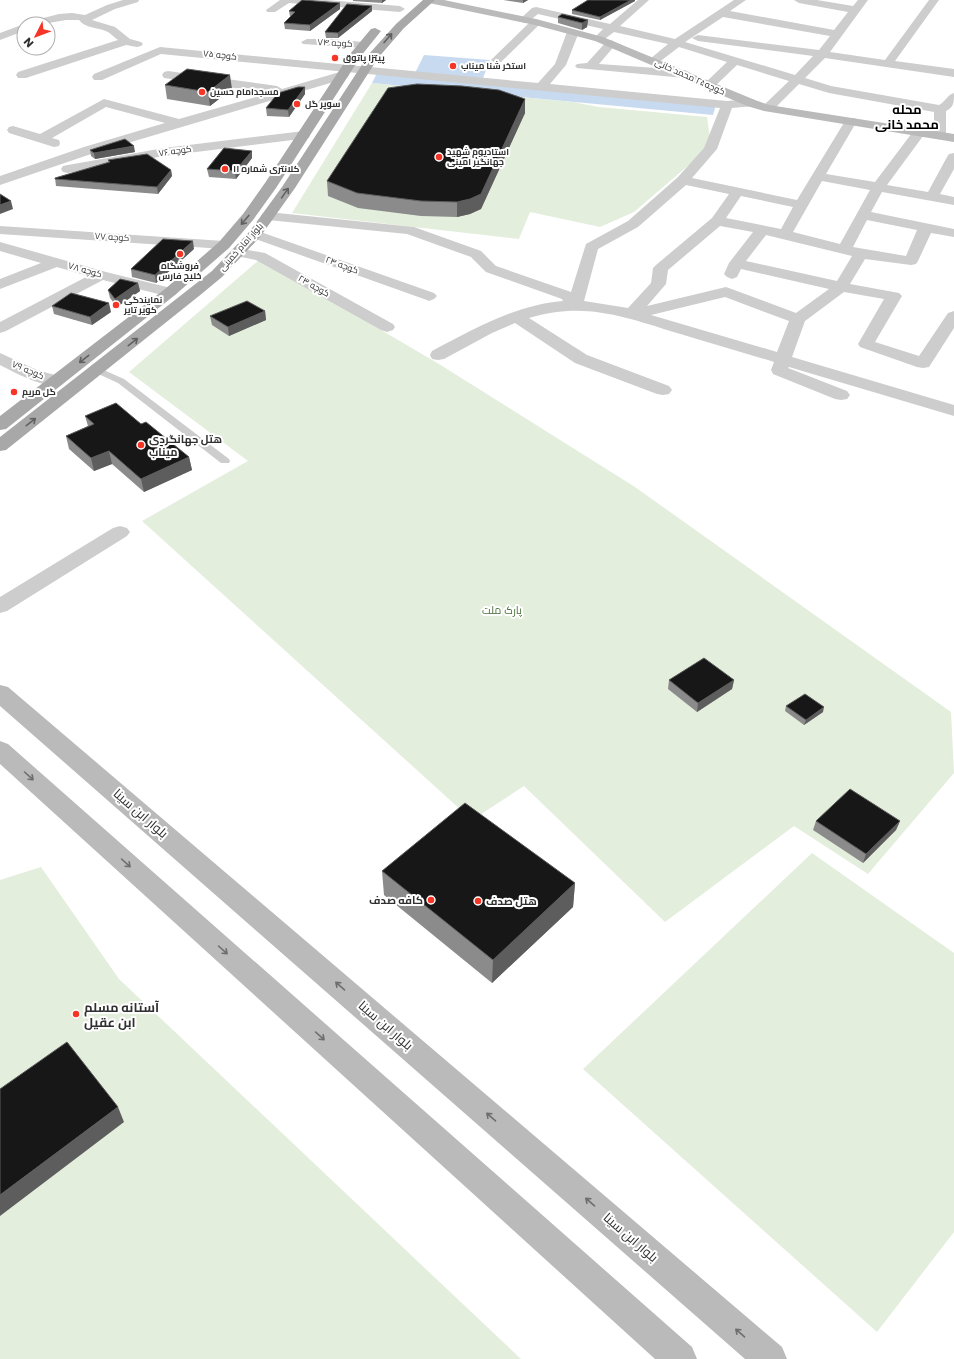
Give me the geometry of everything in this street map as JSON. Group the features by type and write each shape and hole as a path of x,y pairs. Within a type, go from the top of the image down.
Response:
{"main road":[{"name":"بلوار امام خمینی","path":"0,425 170,292 224,245 248,217 271,185 363,45 372,34 411,0"},
{"name":"بلوار امام خمینی","path":"0,446 194,293 255,234 388,36 407,18 430,0"},
{"name":"کوچه۲۵ محمد خانی","path":"430,0 536,22 599,39 752,103 768,108 954,138"},
{"name":"بلوار ابن سینا","path":"0,693 69,751 770,1359"},
{"path":"0,750 680,1359"}],"street":[{"path":"86,19 111,7 134,0"},
{"path":"271,10 286,0 400,9"},
{"path":"524,20 536,10 544,0"},
{"path":"599,39 644,0"},
{"path":"654,61 684,35 741,0"},
{"path":"799,0 855,10"},
{"path":"768,108 822,54 863,0"},
{"path":"888,63 934,0"},
{"path":"536,10 610,28 684,35 954,72"},
{"path":"721,13 837,34"},
{"path":"56,18 76,16 86,19 85,21 100,27 112,29 126,41 160,50"},
{"path":"623,18 637,20"},
{"path":"497,60 536,22"},
{"path":"0,37 16,30"},
{"path":"541,87 560,65 573,32"},
{"path":"684,35 735,60 829,89 949,105 940,135"},
{"path":"22,75 126,41"},
{"name":"کوچه ۷۴","path":"308,42 331,42 363,45"},
{"path":"590,67 611,44"},
{"name":"کوچه ۷۵","path":"98,77 160,50 249,58 345,71 364,70 727,105 752,103"},
{"path":"191,53 172,76 284,91"},
{"path":"219,82 249,58"},
{"path":"708,85 735,60"},
{"path":"560,65 685,74"},
{"path":"620,95 625,70"},
{"path":"0,181 84,152 345,71"},
{"path":"41,139 104,103 178,123"},
{"path":"575,305 591,247 633,224 683,180 710,149 727,105"},
{"path":"785,234 851,122"},
{"path":"13,130 84,152"},
{"path":"844,250 878,187 920,132"},
{"name":"کوچه ۷۶","path":"0,186 89,165 164,152 304,135"},
{"path":"932,197 954,158"},
{"path":"818,176 954,201"},
{"path":"683,180 801,205"},
{"path":"632,314 658,284 661,268 717,221 738,191"},
{"path":"863,215 954,234"},
{"path":"268,216 409,230 476,254 491,269 567,296 575,305"},
{"path":"717,221 785,234 861,254 911,261 926,227"},
{"name":"کوچه ۷۷","path":"0,230 224,245"},
{"path":"726,292 736,262 762,230"},
{"name":"کوچه ۲۴","path":"255,234 429,296"},
{"name":"کوچه ۷۸","path":"0,246 101,275 170,292"},
{"name":"کوچه ۲۳","path":"237,252 260,256 388,327"},
{"path":"841,395 779,370 798,319 841,287 861,254"},
{"path":"0,284 56,262"},
{"path":"736,262 841,287 894,296 866,344 924,363 954,316"},
{"path":"0,328 101,275"},
{"path":"632,314 726,292 798,319"},
{"path":"438,355 496,324 515,316 534,311 575,305 606,308 632,314 954,411"},
{"path":"515,316 581,359 663,390"},
{"name":"کوچه ۷۹","path":"0,358 31,374 56,381"},
{"path":"0,606 120,532"}],"lane":[{"path":"97,370 121,381 225,461"}],"green space":[{"name":"استادیوم شهید جهانگیر امینی","path":"372,83 573,102 599,107 707,117 711,146 634,212 600,227 530,212 519,239 292,213"},
{"name":"پارک ملت","path":"260,259 439,364 635,487 951,712 954,773 868,874 794,826 665,922 524,786 472,820 142,521 248,461 129,372"},
{"path":"812,853 954,953 954,1232 877,1332 583,1069"},
{"path":"41,867 119,979 521,1359 0,1359 0,880"}],"water":[{"name":"استخر شنا میناب","path":"424,55 490,60 483,78 415,73"},
{"path":"377,73 716,105 713,115 372,83"}],"building":[{"path":"302,0 340,3 310,25 284,23 295,12 289,11"},
{"path":"588,0 631,0 600,17 572,10"},
{"path":"347,4 372,6 338,33 325,32"},
{"path":"562,14 588,20 582,23 558,17"},
{"path":"187,69 230,75 208,92 165,85"},
{"path":"417,84 462,86 499,90 525,99 481,194 470,199 457,202 421,201 357,193 327,181 388,88"},
{"path":"298,87 305,87 288,110 266,108 278,93"},
{"path":"125,139 134,146 94,153 90,150"},
{"path":"224,148 252,151 235,171 207,169"},
{"path":"147,154 171,170 157,187 55,179 110,162 108,160"},
{"path":"0,194 11,201 0,205"},
{"path":"163,239 193,241 155,275 131,269"},
{"path":"120,279 138,283 115,299 108,290"},
{"path":"71,293 109,303 90,317 52,306"},
{"path":"247,301 265,311 228,327 210,316"},
{"path":"116,403 141,424 146,422 189,457 141,479 109,451 91,458 66,436 94,424 85,416"},
{"path":"704,658 734,680 698,703 669,680"},
{"path":"805,694 824,707 806,720 786,706"},
{"path":"850,789 900,821 866,854 816,821"},
{"name":"هتل صدف","path":"465,803 575,883 493,960 382,871"},
{"path":"67,1042 118,1107 0,1195 0,1089"}],"place":[{"name":"پیتزا پاتوق","path":"335,58"},
{"name":"استخر شنا میناب","path":"453,66"},
{"name":"مسجدامام حسین","path":"202,92"},
{"name":"سوپر گل","path":"297,104"},
{"name":"استادیوم شهید جهانگیر امینی","path":"439,157"},
{"name":"کلانتری شماره ۱۱","path":"225,169"},
{"name":"فروشگاه خلیج فارس","path":"180,254"},
{"name":"نمایندگی کویر تایر","path":"116,305"},
{"name":"گل مریم","path":"14,392"},
{"name":"هتل جهانگردی میناب","path":"141,445"},
{"name":"کافه صدف","path":"431,900"},
{"name":"هتل صدف","path":"478,901"},
{"name":"آستانه مسلم ابن عقیل","path":"76,1014"}],"district":[{"name":"محله محمد خانی","path":"907,116"}]}
